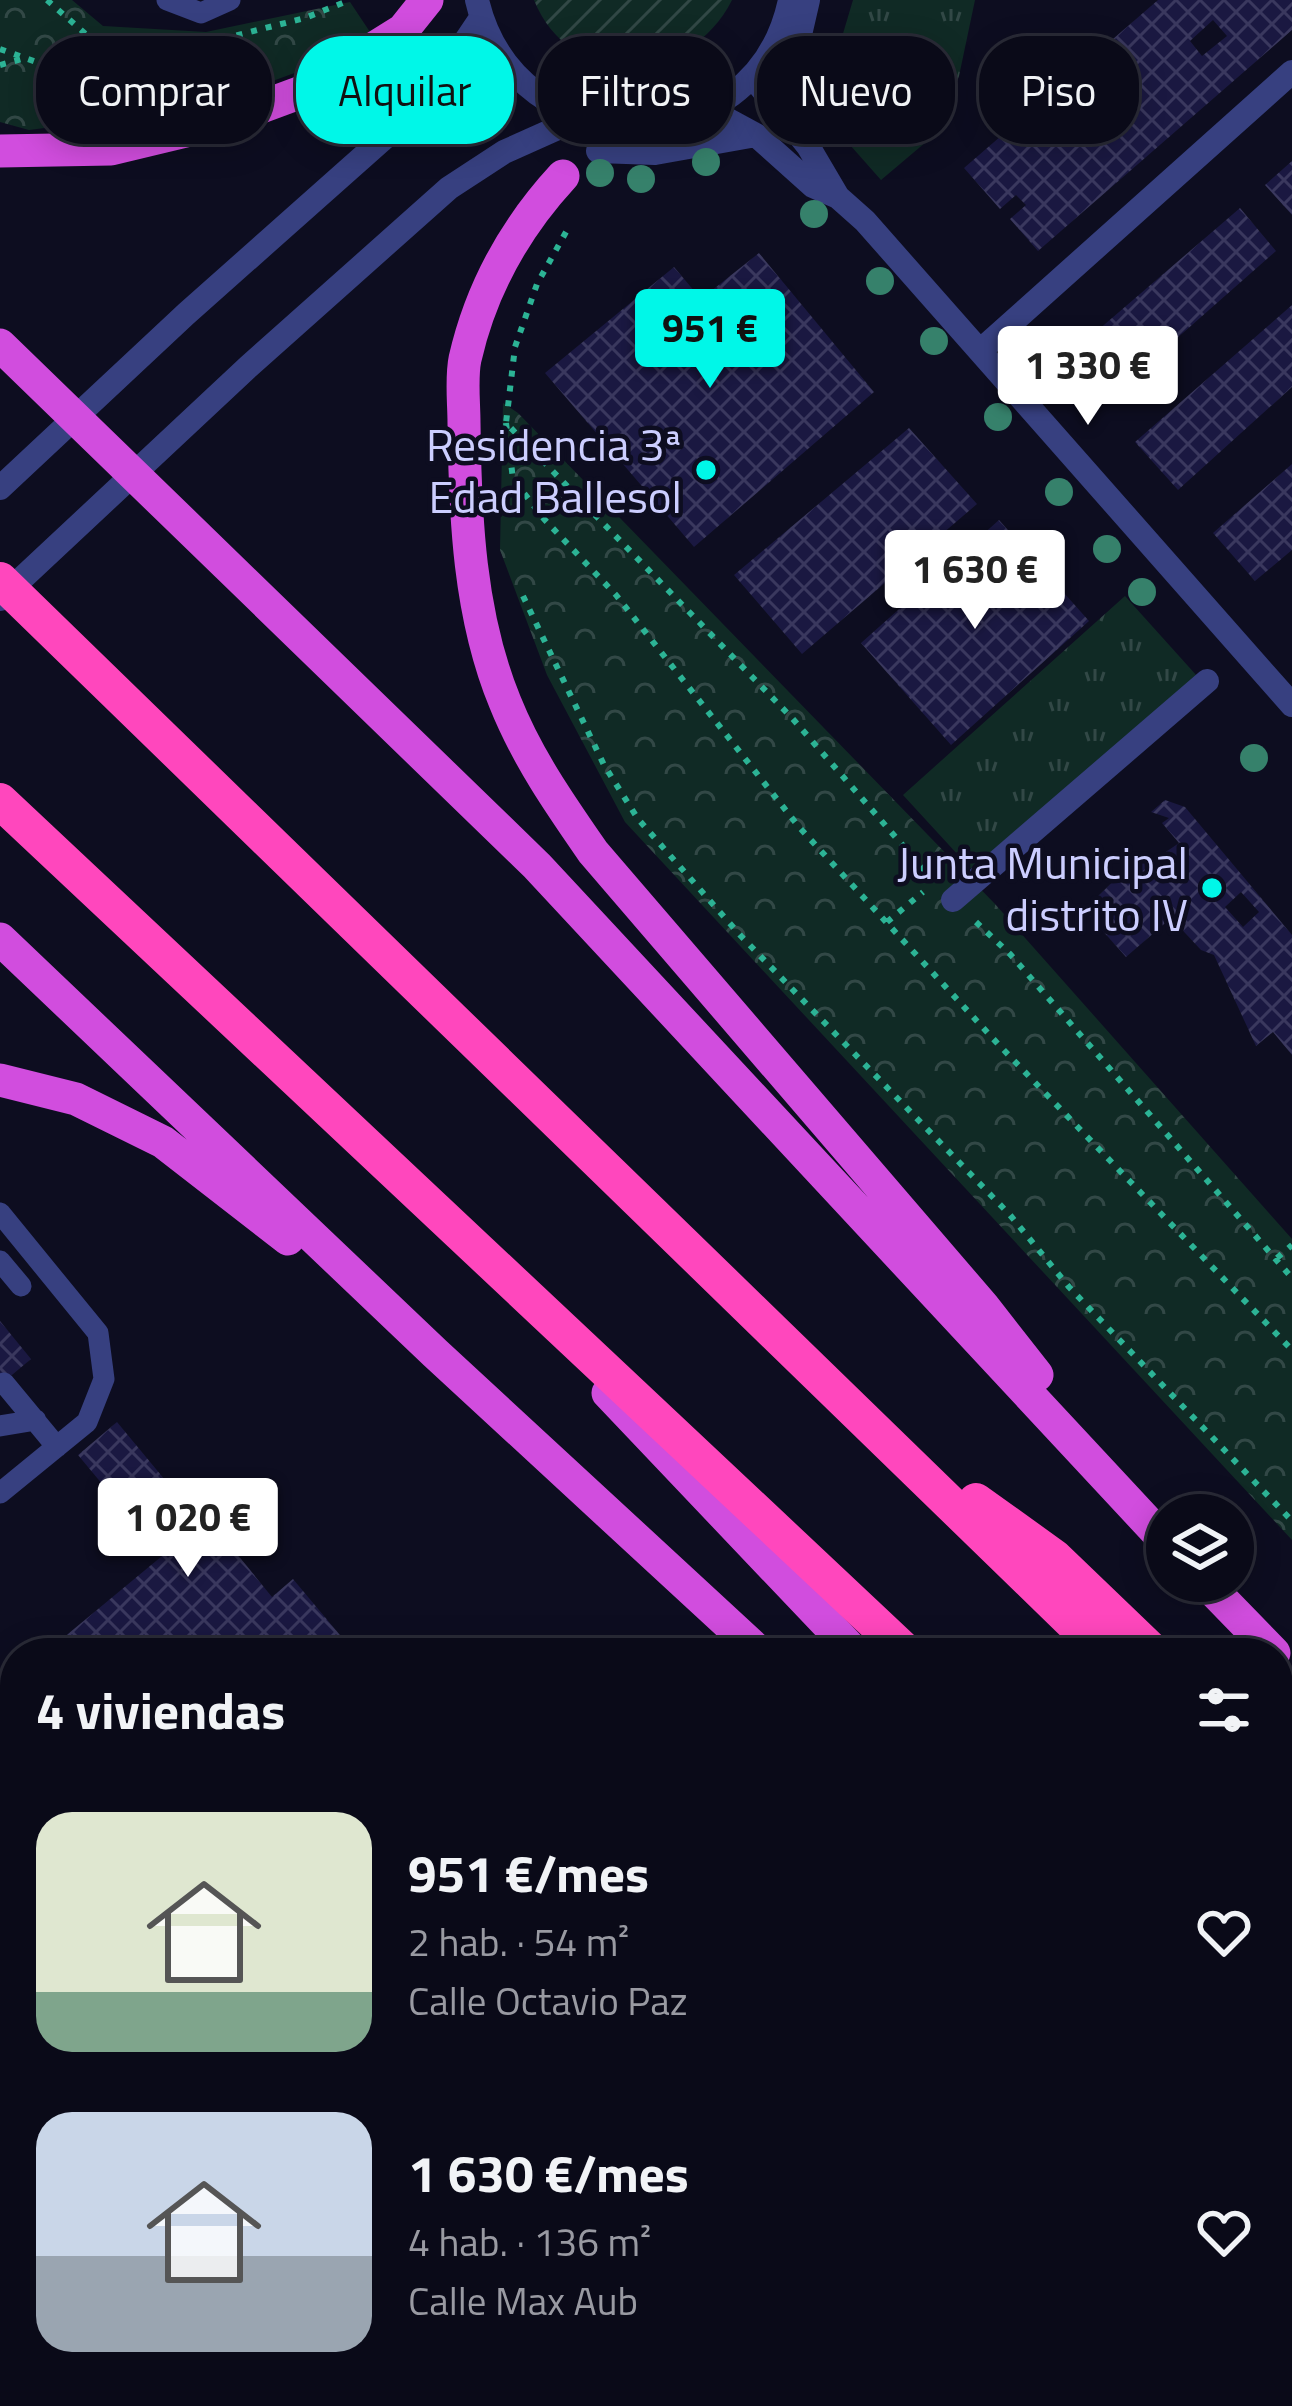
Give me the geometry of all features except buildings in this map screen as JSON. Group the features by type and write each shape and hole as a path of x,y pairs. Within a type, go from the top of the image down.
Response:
{"highway":[{"path":"0,151 111,149 215,124 307,90 403,30 428,0"},
{"path":"563,176 528,214 497,266 464,362 464,466 472,584 503,698 539,774 592,852 983,1306 1146,1516"},
{"path":"0,345 537,866 1146,1520"},
{"path":"0,580 1089,1638"},
{"path":"0,801 891,1638"},
{"path":"0,939 435,1353 744,1638"},
{"path":"0,1080 76,1099 164,1142 435,1353"},
{"path":"437,1214 841,1638"},
{"path":"885,1436 1054,1557 1138,1638"},
{"path":"1224,1602 1259,1638"}],"street":[{"path":"733,90 769,54 790,0"},
{"path":"800,36 808,0"},
{"path":"479,9 503,61 538,95"},
{"path":"0,488 392,131 438,82 479,9"},
{"path":"980,351 1292,72"},
{"path":"752,76 757,82"},
{"path":"733,123 756,135 813,186 838,196"},
{"path":"598,151 656,153 756,135"},
{"path":"0,599 248,367 449,188 504,152 538,137"},
{"path":"563,176 607,144"},
{"path":"806,144 838,196 1292,705"},
{"path":"953,899 1208,681"}],"lane":[{"path":"167,0 201,13 230,0"},
{"path":"0,1213 98,1333 104,1379 88,1421 0,1493"},
{"path":"0,1261 21,1286"},
{"path":"4,1383 57,1447"},
{"path":"0,1426 36,1420"}],"path":[{"path":"0,49 36,62"},
{"path":"0,65 26,58"},
{"path":"566,231 537,284 515,347 506,423 513,479 616,596 799,827 1292,1349"},
{"path":"506,423 792,718 914,862 1010,954 1292,1278"},
{"path":"523,596 604,765 638,819 741,936 1010,1215 1069,1286 1292,1521"},
{"path":"886,922 912,902"},
{"path":"1276,1259 1292,1244"}],"green space":[{"path":"0,0 72,0 103,26 206,32 350,2 370,32 363,36 296,36 296,72 272,81 272,36 36,36 36,129 0,122"},
{"path":"534,0 732,0 703,36 558,36"},
{"path":"853,0 975,0 955,87 955,36 842,36"},
{"path":"849,144 924,144 881,180"},
{"path":"503,403 518,413 995,904 1292,1239 1292,1540 625,822 547,675 500,550"},
{"path":"1125,596 1197,676 971,869 903,795"}],"place":[{"name":"Residencia 3ª Edad Ballesol","path":"706,470"},
{"name":"Junta Municipal distrito IV","path":"1212,888"}]}
